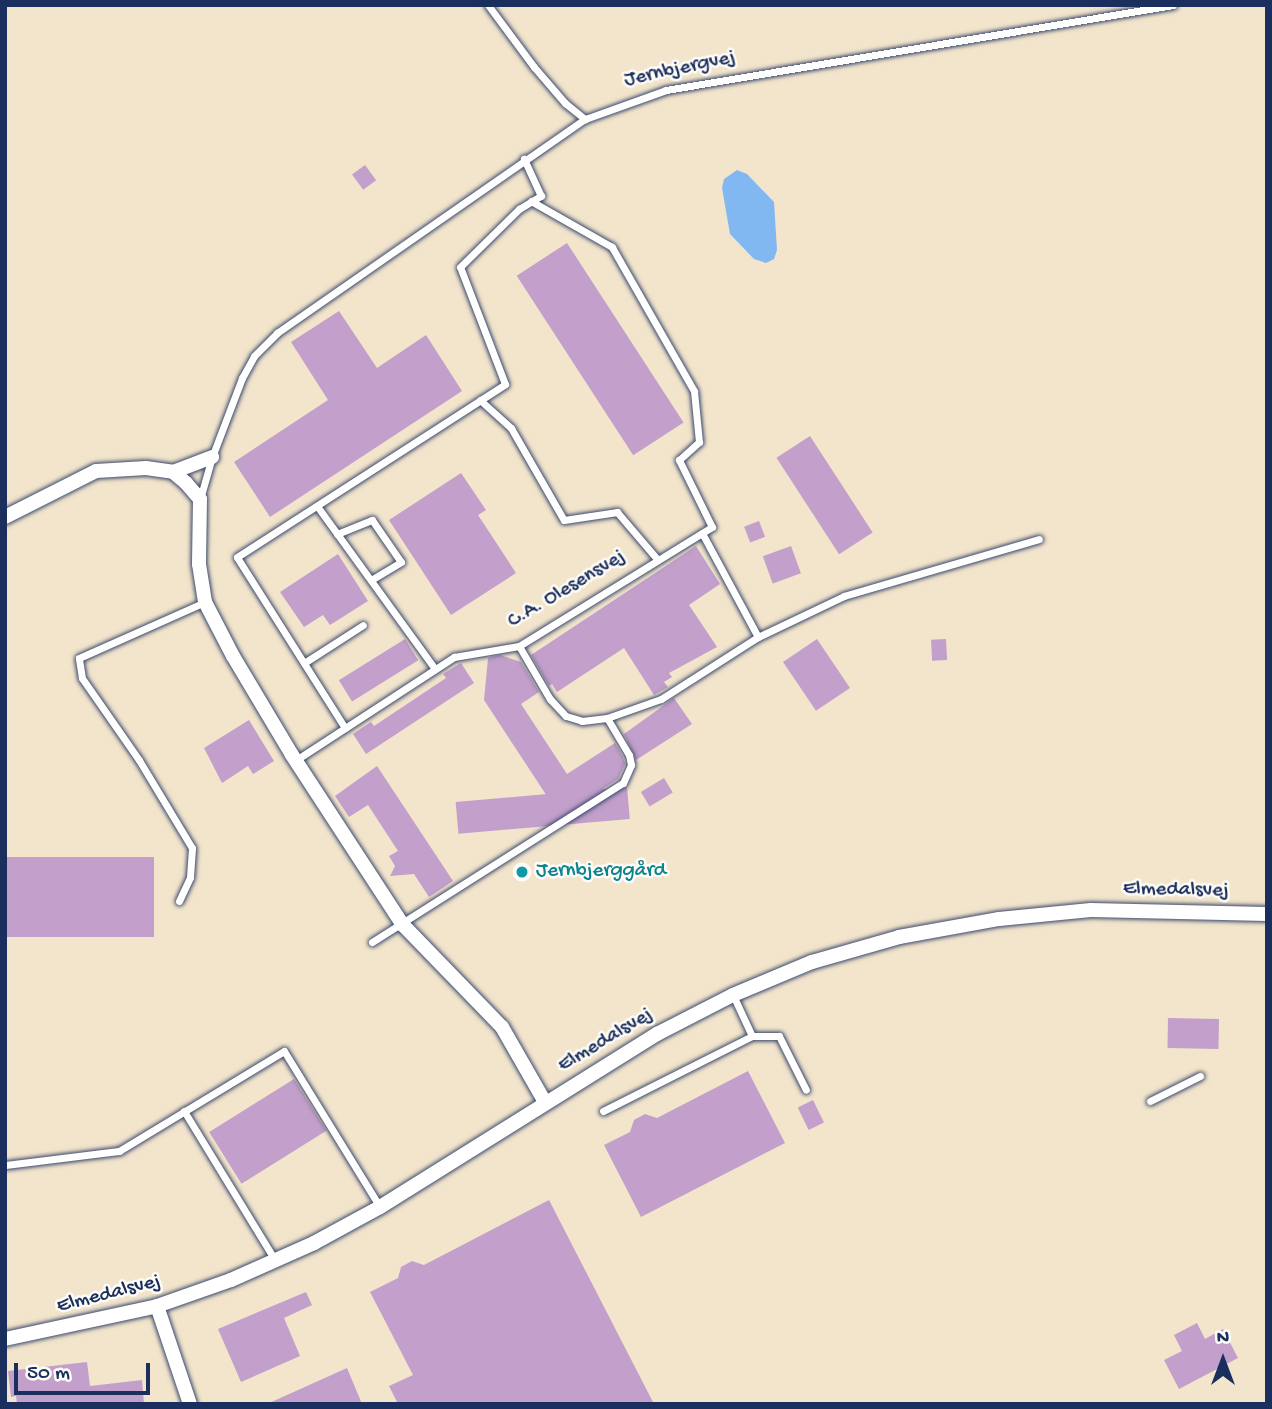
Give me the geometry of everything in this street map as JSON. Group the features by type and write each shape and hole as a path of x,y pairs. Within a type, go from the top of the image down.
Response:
{"street":[{"path":"5,517 96,471 146,468 173,472 212,457"},
{"path":"173,472 200,499 199,564 205,602 233,656 296,760 403,925 502,1027 545,1102"},
{"name":"Elmedalsvej","path":"5,1339 158,1306 231,1280 275,1260 380,1207 657,1034 733,995 812,962 899,937 999,919 1091,910 1267,914"},
{"path":"158,1306 190,1404"}],"lane":[{"path":"488,5 531,64 565,103 585,119"},
{"name":"Jernbjergvej","path":"200,499 212,457 242,378 254,356 278,333 585,119 666,90 1173,5"},
{"path":"345,728 237,557 505,384 460,267 519,209 541,196 524,159"},
{"name":"C.A. Olesensvej","path":"296,760 454,657 519,646 712,527 679,460 699,442 694,391 612,247 531,201"},
{"path":"480,400 511,428 565,520 617,512 658,560"},
{"path":"317,506 435,669"},
{"path":"337,534 372,520 401,562 371,580"},
{"path":"702,533 758,637"},
{"path":"519,646 550,699 566,716 582,721 607,718 661,699 758,637 844,596 1039,539"},
{"path":"180,901 190,877 192,848 139,760 82,678 79,658 205,602"},
{"path":"304,663 363,625"},
{"path":"372,942 403,925 623,783 631,765 629,755 607,718"},
{"path":"733,995 752,1036"},
{"path":"603,1111 752,1036 779,1036 806,1090"},
{"path":"5,1165 119,1152 284,1051 380,1207"},
{"path":"1150,1101 1200,1076"},
{"path":"184,1111 275,1260"}],"water":[{"path":"737,170 747,174 774,202 777,250 774,259 766,263 754,259 730,234 722,188 724,179"}],"building":[{"path":"365,165 376,180 363,190 352,174"},
{"path":"567,243 684,422 633,455 517,276"},
{"path":"339,311 377,368 426,335 462,391 270,517 234,462 328,400 291,342"},
{"path":"810,436 873,532 839,554 776,458"},
{"path":"461,473 486,510 478,515 516,573 451,615 389,520"},
{"path":"759,521 765,537 750,543 744,527"},
{"path":"696,546 720,584 689,605 717,647 669,673 672,677 664,682 668,687 654,695 624,648 557,692 552,684 549,686 531,655"},
{"path":"791,546 801,573 773,584 763,556"},
{"path":"338,554 368,601 330,625 323,615 304,627 280,592"},
{"path":"405,639 418,660 352,702 339,680"},
{"path":"817,639 850,688 816,711 783,662"},
{"path":"946,639 947,660 932,661 931,640"},
{"path":"500,655 521,662 539,692 521,704 567,774 615,743 623,757 625,764 618,779 560,816 484,700 488,658"},
{"path":"461,663 474,683 366,754 353,734 371,722 374,726 446,678 443,674"},
{"path":"674,698 692,724 636,760 624,734"},
{"path":"249,720 274,761 253,774 248,766 222,783 204,748"},
{"path":"377,766 453,881 429,897 414,874 390,876 395,866 389,856 398,851 368,805 349,817 335,796"},
{"path":"664,778 673,793 650,806 641,792"},
{"path":"627,787 630,819 458,834 456,802"},
{"path":"5,857 154,857 154,937 5,937"},
{"path":"1168,1018 1219,1019 1218,1049 1167,1048"},
{"path":"748,1071 785,1143 641,1217 604,1145 630,1132 634,1120 645,1114 657,1118"},
{"path":"294,1079 326,1131 242,1184 209,1132"},
{"path":"813,1100 824,1122 809,1130 798,1107"},
{"path":"549,1200 654,1404 398,1404 389,1386 413,1375 370,1292 398,1278 401,1267 412,1261 424,1265"},
{"path":"306,1292 312,1305 284,1318 300,1356 241,1382 218,1329"},
{"path":"1197,1323 1205,1339 1223,1329 1238,1358 1179,1389 1164,1360 1182,1351 1174,1335"},
{"path":"87,1362 90,1386 142,1380 144,1404 17,1404 16,1396 11,1397 8,1371"},
{"path":"347,1368 362,1404 267,1404"}],"place":[{"name":"Jernbjerggård","path":"522,872"}]}
